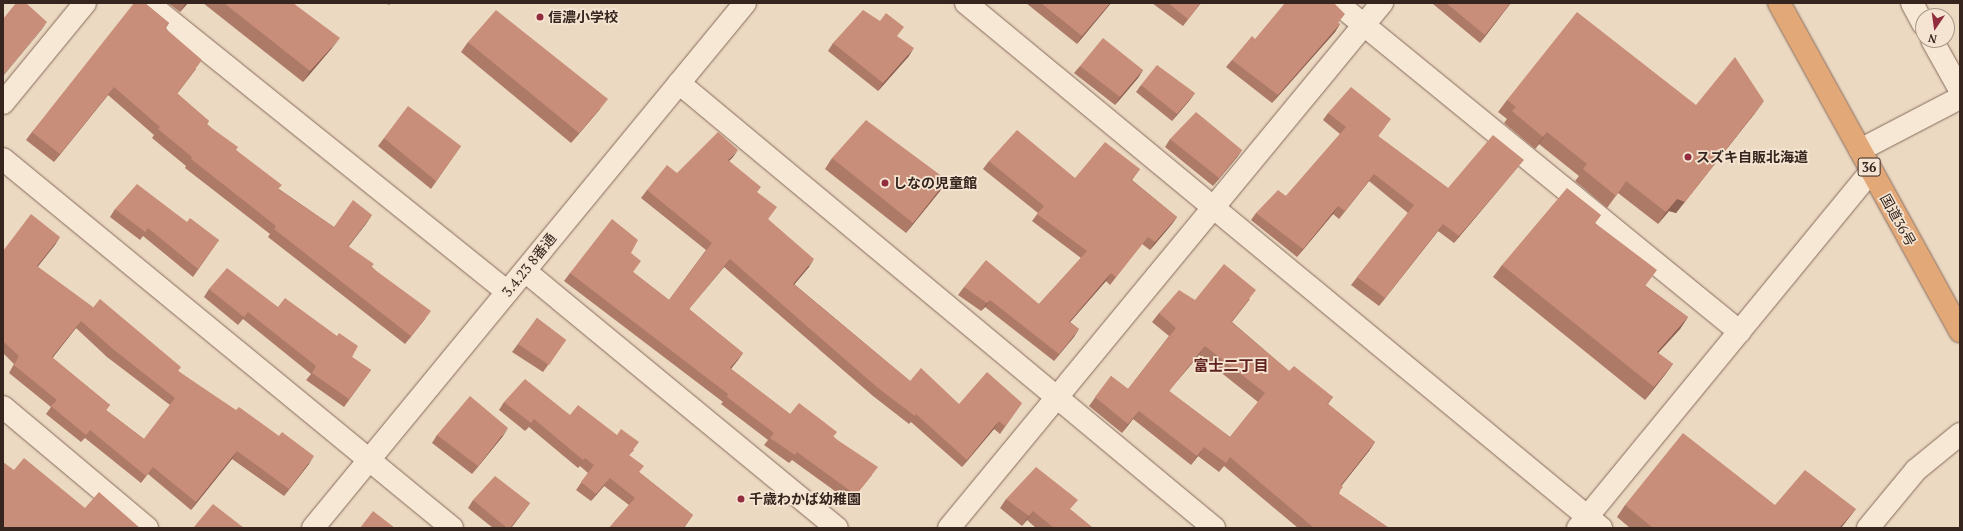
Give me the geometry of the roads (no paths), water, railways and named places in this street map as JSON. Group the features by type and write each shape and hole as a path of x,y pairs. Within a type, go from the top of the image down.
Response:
{"highway":[{"name":"国道36号","path":"1779,3 1960,331"}],"street":[{"path":"3,103 85,3"},
{"path":"148,3 507,292"},
{"name":"3.4.23 8番通","path":"313,528 679,82 746,3"},
{"path":"966,3 1589,524 1740,332 1871,171"},
{"path":"1337,3 1740,332"},
{"path":"949,528 1382,3"},
{"path":"1936,48 1960,90"},
{"path":"679,82 1055,399 1214,528"},
{"path":"1860,150 1960,98"},
{"path":"3,159 452,528"},
{"path":"525,270 837,528"},
{"path":"3,408 147,528"},
{"path":"1868,528 1916,470 1960,434"}],"place":[{"name":"信濃小学校","path":"540,17"},
{"name":"スズキ自販北海道","path":"1688,157"},
{"name":"しなの児童館","path":"885,183"},
{"name":"千歳わかば幼稚園","path":"741,499"}],"district":[{"name":"富士二丁目","path":"1231,366"}]}
